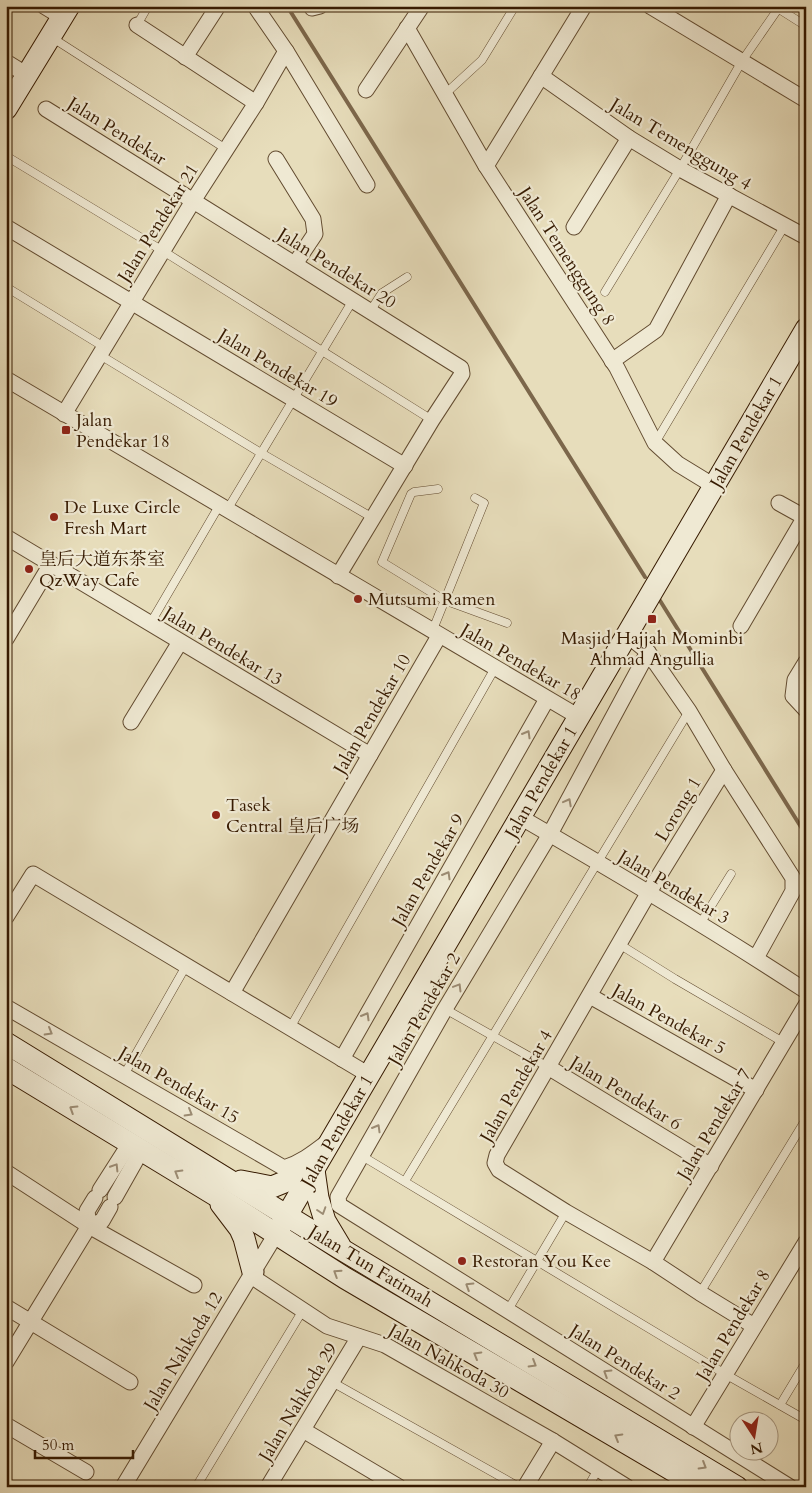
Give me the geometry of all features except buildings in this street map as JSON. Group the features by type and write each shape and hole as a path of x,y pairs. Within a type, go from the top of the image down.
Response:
{"main road":[{"path":"6,109 66,12"},
{"name":"Jalan Pendekar 1","path":"276,1234 806,329"},
{"name":"Jalan Tun Fatimah","path":"6,1043 94,1097 220,1186 276,1234 345,1278 702,1487"},
{"name":"Jalan Tun Fatimah","path":"7,1070 136,1147 287,1216 737,1487"},
{"path":"94,1097 98,1108 141,1134 144,1143 136,1147"},
{"path":"252,1274 244,1238 240,1229 227,1214 220,1186 272,1187 314,1170 318,1198 325,1221 341,1249"}],"street":[{"path":"44,6 66,12"},
{"path":"185,57 218,6"},
{"path":"255,6 286,52 367,185"},
{"path":"366,90 422,6"},
{"path":"486,166 584,6"},
{"path":"650,6 806,100"},
{"path":"137,25 256,103"},
{"name":"Jalan Temenggung 8","path":"407,28 486,166 612,361 655,443 678,464 714,486"},
{"name":"Jalan Pendekar 21","path":"64,414 286,52"},
{"path":"6,62 27,75"},
{"name":"Jalan Temenggung 4","path":"541,76 629,138 680,169 806,237"},
{"name":"Jalan Pendekar","path":"46,109 193,201"},
{"path":"574,227 629,138"},
{"path":"276,159 313,219 315,234 295,264"},
{"path":"612,361 656,330 729,195"},
{"name":"Jalan Pendekar 20","path":"193,201 371,310 461,368 462,374 432,420"},
{"name":"Jalan Pendekar 19","path":"6,227 405,466"},
{"name":"Jalan Pendekar 18","path":"6,379 435,634 579,717"},
{"path":"338,576 432,420"},
{"path":"741,626 805,517 779,503"},
{"name":"Jalan Pendekar 13","path":"6,538 370,755"},
{"path":"6,639 51,564"},
{"name":"Jalan Pendekar 10","path":"232,993 370,755 435,634"},
{"path":"627,635 648,652 689,711 793,878 794,891 756,958"},
{"path":"131,722 180,642"},
{"name":"Jalan Pendekar 2","path":"648,652 550,834 445,1009 338,1198 339,1204 790,1487"},
{"path":"806,662 795,680 793,696 806,710"},
{"name":"Jalan Pendekar 9","path":"342,1059 547,699"},
{"name":"Lorong 1","path":"649,892 724,770"},
{"name":"Jalan Pendekar 3","path":"520,817 649,892 806,991"},
{"path":"6,917 33,874 369,1075"},
{"name":"Jalan Pendekar 4","path":"649,892 497,1155 495,1164 499,1170 566,1212 653,1262 754,1326"},
{"name":"Jalan Pendekar 5","path":"590,996 756,1090"},
{"name":"Jalan Pendekar 7","path":"653,1262 806,1005"},
{"name":"Jalan Pendekar 15","path":"6,1007 284,1168 294,1165 309,1156 332,1139"},
{"name":"Jalan Pendekar 6","path":"548,1067 710,1166"},
{"path":"89,1226 87,1211 98,1194 136,1147"},
{"path":"6,1362 89,1226 102,1221 113,1202 136,1147"},
{"path":"6,1172 89,1226 194,1285"},
{"name":"Jalan Nahkoda 12","path":"122,1487 276,1234"},
{"name":"Jalan Pendekar 8","path":"693,1427 806,1242"},
{"name":"Jalan Nahkoda 30","path":"252,1274 327,1326 385,1345 553,1441 627,1487"},
{"path":"6,1307 130,1382"},
{"name":"Jalan Nahkoda 29","path":"268,1487 359,1337"},
{"path":"6,1426 86,1472"},
{"path":"303,1430 382,1482 399,1487"},
{"path":"525,1487 553,1441"}],"lane":[{"path":"137,25 148,6"},
{"path":"445,94 482,60 515,6"},
{"path":"605,292 680,169 742,61 778,7 806,26"},
{"path":"50,37 226,148"},
{"path":"6,156 163,251 432,420"},
{"path":"655,443 785,225"},
{"path":"371,310 382,293 407,277"},
{"path":"6,287 261,453 373,518"},
{"path":"150,624 223,508 261,453 353,299"},
{"path":"438,489 414,492 381,561 444,600 507,623"},
{"path":"435,634 444,600 484,503 475,498"},
{"path":"290,1028 495,668"},
{"path":"405,1181 596,862 689,711"},
{"path":"700,924 731,874"},
{"path":"619,944 674,979 783,1042"},
{"path":"124,1075 186,966"},
{"path":"445,1009 548,1067"},
{"path":"700,1293 806,1119"},
{"path":"362,1156 725,1374 806,1420"},
{"path":"508,1310 566,1212"},
{"path":"196,1487 303,1310"},
{"path":"780,1405 806,1362"},
{"path":"332,1382 518,1487"},
{"path":"588,1487 598,1469"}],"waterway":[{"path":"287,6 645,577"},
{"path":"659,599 806,835"}],"place":[{"name":"Jalan Pendekar 18","path":"66,430"},
{"name":"De Luxe Circle Fresh Mart","path":"54,517"},
{"name":"皇后大道东茶室 QzWay Cafe","path":"29,569"},
{"name":"Mutsumi Ramen","path":"358,599"},
{"name":"Masjid Hajjah Mominbi Ahmad Angullia","path":"652,619"},
{"name":"Tasek Central 皇后广场","path":"216,815"},
{"name":"Restoran You Kee","path":"462,1261"}]}
